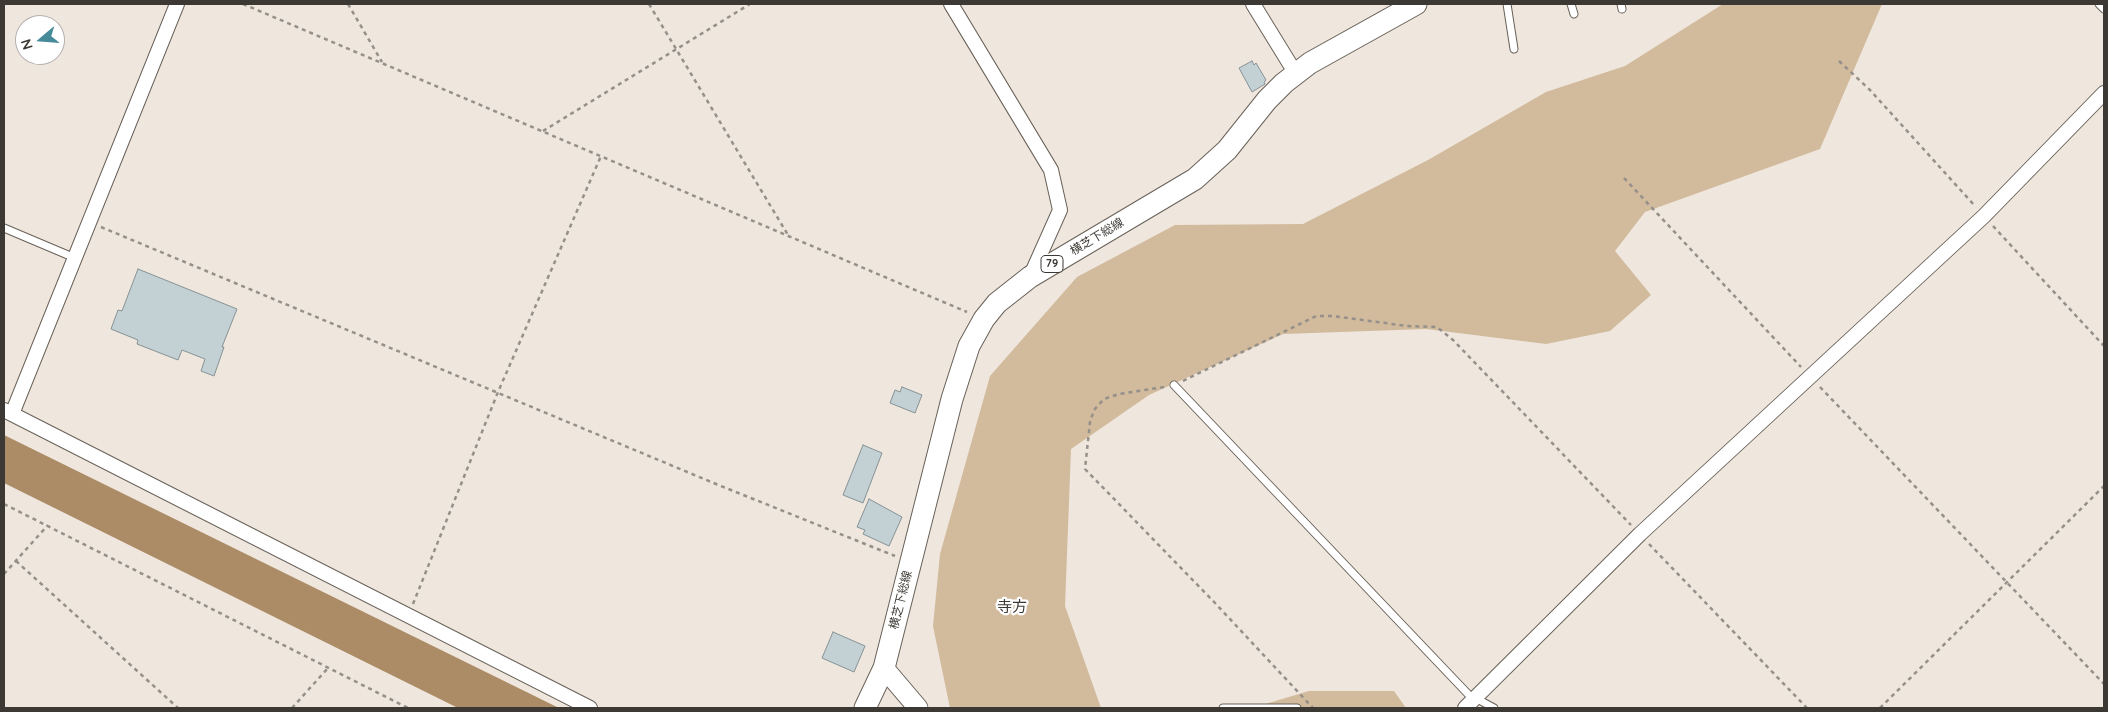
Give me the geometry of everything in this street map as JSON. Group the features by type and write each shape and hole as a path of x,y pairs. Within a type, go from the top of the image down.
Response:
{"main road":[{"name":"横芝下総線","path":"865,708 884,668 952,400 969,346 984,319 997,303 1030,277 1194,179 1227,150 1267,100 1310,63 1416,4"},
{"path":"884,668 918,708"}],"street":[{"path":"177,4 89,222 8,412 590,708"},
{"path":"951,4 1051,170 1060,210 1030,277"},
{"path":"1253,4 1296,74"},
{"path":"1465,708 1640,534 1984,216 2104,93"}],"lane":[{"path":"1507,4 1514,49"},
{"path":"1571,4 1574,14"},
{"path":"2099,4 2104,9"},
{"path":"4,228 74,258"},
{"path":"1174,385 1468,694 1494,708"},
{"path":"1223,708 1297,708"}],"path":[{"path":"243,4 984,319"},
{"path":"348,4 383,63"},
{"path":"648,4 789,236"},
{"path":"543,131 750,4"},
{"path":"1839,60 1870,90 2104,346"},
{"path":"408,617 498,392 601,156"},
{"path":"1624,178 1810,377 2104,684"},
{"path":"89,222 874,548 912,559"},
{"path":"1880,708 2104,486"},
{"path":"4,504 408,708"},
{"path":"4,574 48,525"},
{"path":"16,561 178,708"},
{"path":"292,708 328,668"}],"shaded area":[{"path":"1723,4 1882,4 1820,149 1645,212 1615,251 1651,295 1610,331 1546,344 1426,329 1283,334 1149,395 1071,449 1065,606 1101,708 950,708 933,626 940,554 990,376 1077,277 1175,225 1303,224 1428,160 1546,92 1625,66"},
{"path":"4,435 559,708 458,708 4,483"},
{"path":"1309,691 1394,691 1406,708 1252,708"}],"building":[{"path":"1252,61 1254,65 1256,63 1266,80 1265,84 1252,92 1239,68"},
{"path":"138,269 237,309 222,347 224,347 214,376 201,371 205,359 182,350 178,360 137,344 138,340 111,329 118,310 122,311"},
{"path":"902,387 922,395 915,413 890,403 895,390 900,392"},
{"path":"863,445 882,453 863,503 843,495"},
{"path":"869,499 902,517 889,546 863,534 865,530 857,527"},
{"path":"833,632 865,646 854,672 822,658"}],"district":[{"name":"寺方","path":"1012,607"}]}
